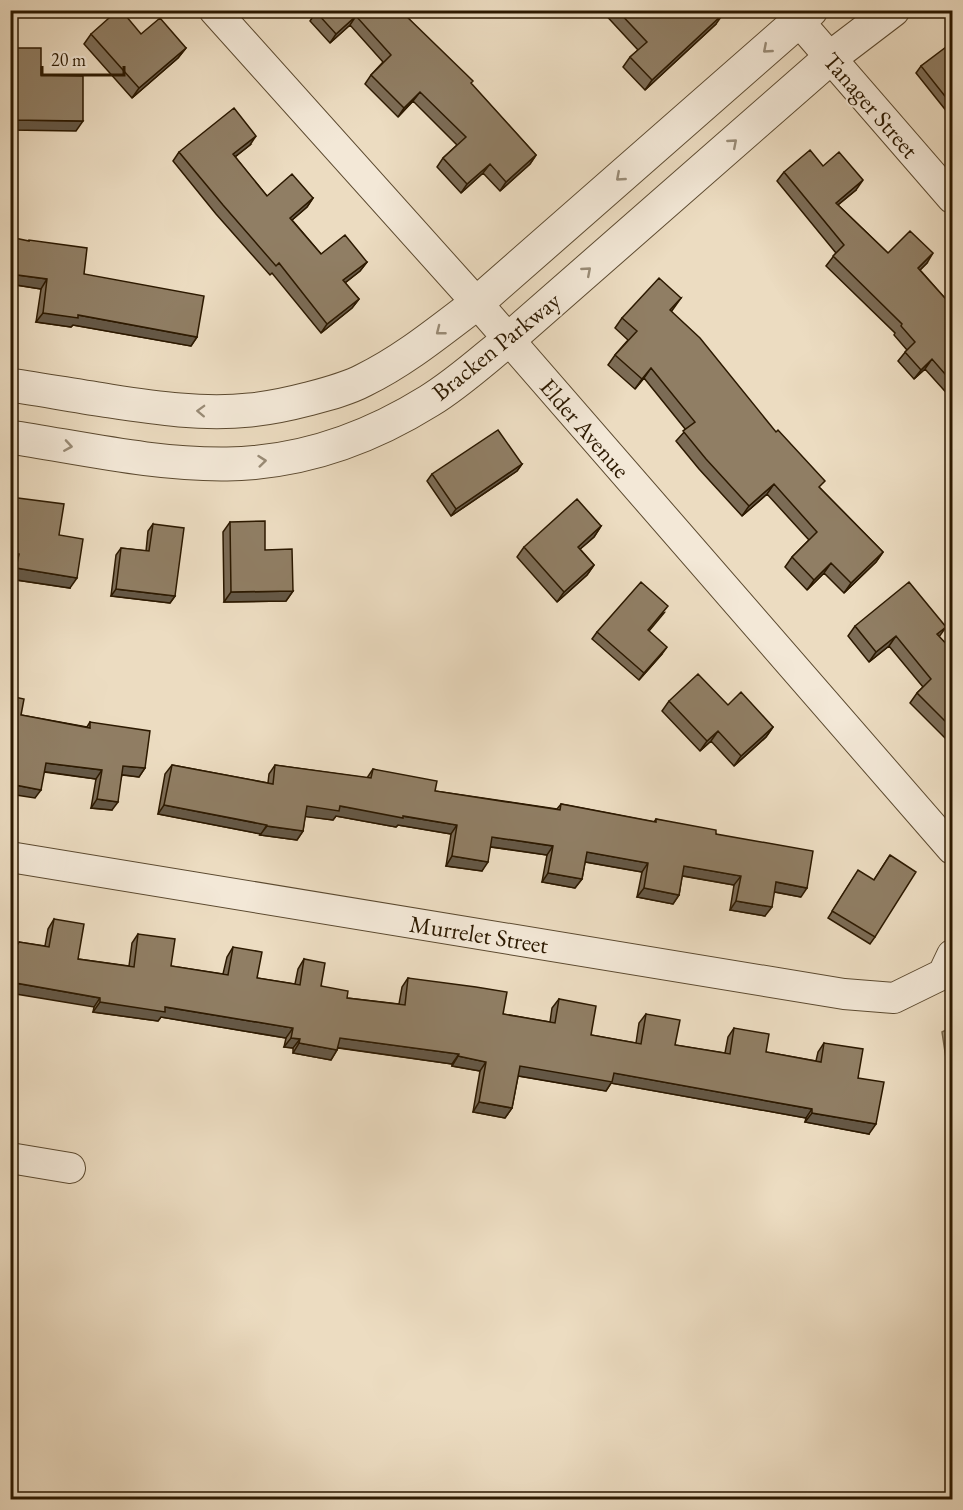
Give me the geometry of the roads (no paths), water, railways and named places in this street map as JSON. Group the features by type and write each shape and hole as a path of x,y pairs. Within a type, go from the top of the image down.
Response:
{"street":[{"name":"Elder Avenue","path":"214,10 477,303 952,849"},
{"name":"Bracken Parkway","path":"10,437 160,460 194,464 228,464 302,456 362,436 409,413 455,384 830,58 892,10"},
{"name":"Bracken Parkway","path":"10,385 176,410 213,412 250,411 327,394 363,381 423,345 477,303 799,14"},
{"name":"Tanager Street","path":"799,14 830,58 952,198"},
{"name":"Murrelet Street","path":"10,857 844,994 894,998 948,965"},
{"path":"10,1158 70,1168"}]}
